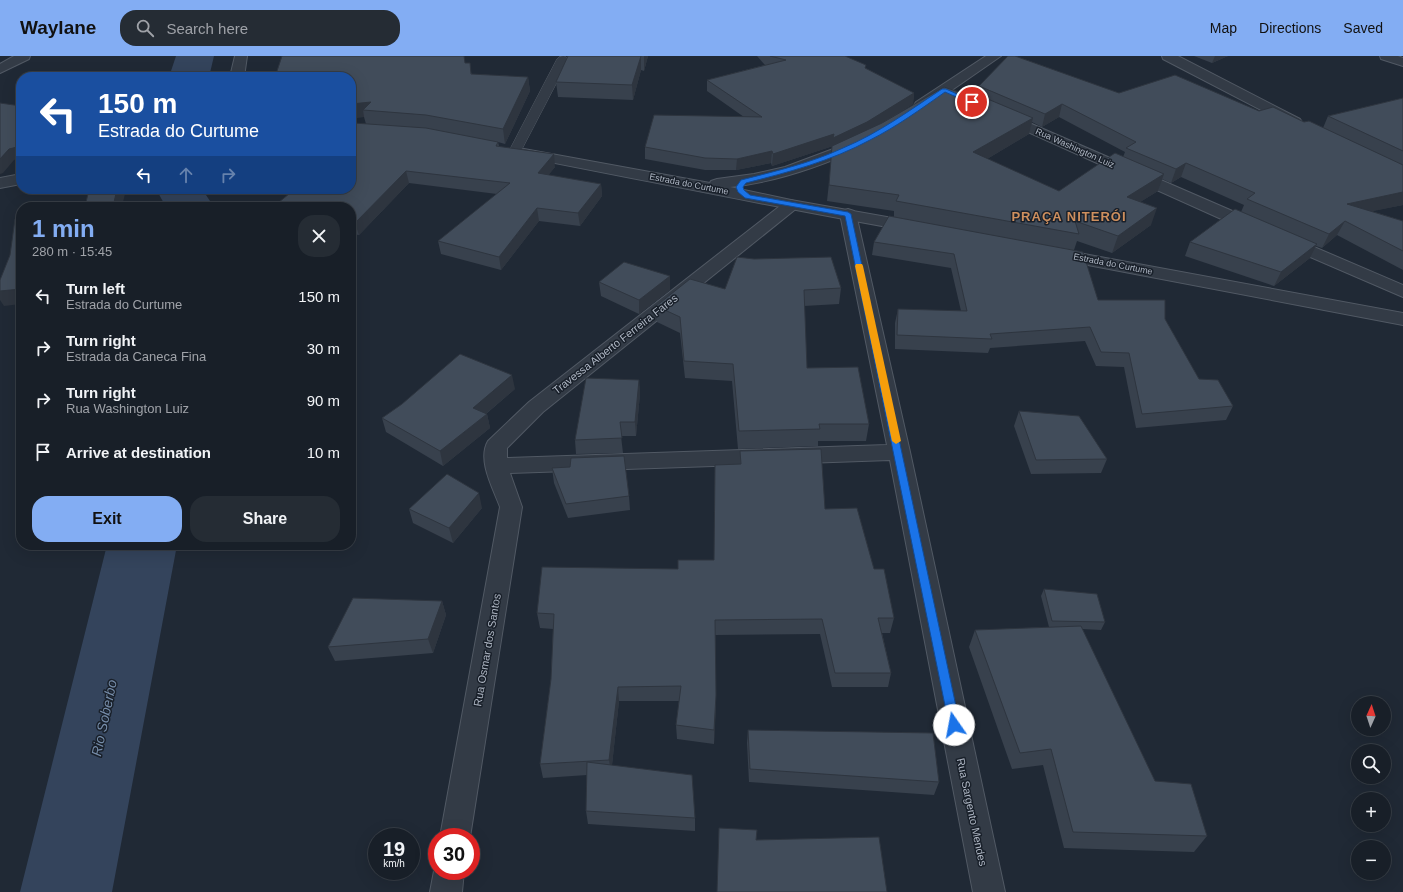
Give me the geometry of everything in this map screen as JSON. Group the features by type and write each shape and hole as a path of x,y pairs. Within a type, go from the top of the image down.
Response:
{"street":[{"path":"0,69 24,56"},
{"path":"238,72 241,56"},
{"path":"908,114 952,93 995,56"},
{"path":"1168,56 1308,130"},
{"path":"1386,56 1403,62"},
{"name":"Rua Washington Luiz","path":"987,109 1403,292"},
{"path":"746,189 844,150 869,138"},
{"name":"Estrada do Curtume","path":"499,148 692,184 746,189 790,205 934,230"},
{"path":"0,183 16,180"},
{"name":"Travessa Alberto Ferreira Fares","path":"496,466 496,446 536,407 790,205"},
{"name":"Rua Sargento Mendes","path":"848,214 899,452 989,892"},
{"name":"Estrada do Curtume","path":"1043,251 1403,318"},
{"path":"496,466 899,452"},
{"name":"Rua Osmar dos Santos","path":"457,828 511,507 496,466"},
{"path":"446,892 448,880"}],"lane":[{"path":"515,151 563,59"}],"building":[{"path":"282,56 464,56 465,63 470,63 471,74 528,77 503,129 426,115 363,110 371,102 356,104 356,72 277,72"},
{"path":"568,56 641,56 632,85 556,82"},
{"path":"770,56 845,56 866,65 865,68 914,93 867,122 833,138 834,134 773,154 772,151 737,159 705,158 645,147 654,115 762,117 707,80 786,60"},
{"path":"1008,56 1015,56 1119,93 1175,75 1259,111 1273,107 1304,122 1309,121 1403,165 1403,192 1347,204 1403,221 1403,251 1345,221 1329,234 1247,199 1255,193 1186,163 1176,169 1126,148 1136,142 1062,104 1045,114 979,86"},
{"path":"944,87 968,95 971,92 1033,118 973,152 1059,191 1115,153 1164,174 1127,197 1157,208 1118,236 1075,221 1079,234 896,201 899,195 829,185 832,146 882,123"},
{"path":"1403,98 1403,151 1328,116"},
{"path":"0,103 16,105 16,147 9,149 0,159"},
{"path":"356,123 426,128 498,142 496,146 554,154 538,173 601,184 578,213 537,208 499,257 438,241 510,183 406,171 356,222 356,202 279,202 289,194 356,194"},
{"path":"88,194 116,194 114,202 86,202"},
{"path":"1235,209 1317,244 1281,272 1190,242"},
{"path":"889,216 1083,252 1098,300 1165,300 1165,319 1199,379 1218,380 1233,406 1142,414 1129,353 1101,352 1090,327 990,334 992,339 897,335 898,309 967,311 954,254 874,242"},
{"path":"15,219 16,289 0,291 0,280 10,255"},
{"path":"737,257 754,259 831,257 841,288 804,290 807,368 858,367 869,424 819,424 820,429 739,431 733,364 684,361 680,317 656,306 690,279 725,289"},
{"path":"624,262 670,276 639,300 599,282"},
{"path":"460,354 512,375 473,408 487,414 440,451 382,418 402,404"},
{"path":"586,378 639,380 635,422 620,422 622,438 575,440"},
{"path":"1019,411 1079,416 1107,459 1036,460"},
{"path":"821,449 825,509 857,508 874,569 884,569 894,618 878,618 891,673 835,673 822,619 715,620 716,695 714,730 676,725 681,686 618,687 609,760 540,764 551,679 554,614 537,613 542,567 678,569 678,560 714,560 715,465 741,464 740,451"},
{"path":"624,456 629,496 566,504 552,468 570,467 571,458"},
{"path":"447,474 479,493 449,528 409,509"},
{"path":"1044,589 1097,594 1105,622 1052,621"},
{"path":"353,598 442,601 428,639 328,647"},
{"path":"1081,626 1155,781 1191,784 1207,836 1073,832 1051,749 1020,753 975,630"},
{"path":"748,730 933,733 939,782 750,769"},
{"path":"587,762 692,775 695,818 586,811"},
{"path":"719,828 757,830 756,840 879,837 887,892 717,892"}],"waterway":[{"name":"Rio Soberbo","path":"190,72 195,56"},
{"name":"Rio Soberbo","path":"182,194 187,202"},
{"name":"Rio Soberbo","path":"66,892 141,550"}],"slow traffic":[{"path":"859,266 896,441"}],"district":[{"name":"PRAÇA NITERÓI","path":"1069,216"}],"route":[{"path":"954,725 899,452 848,214 790,205 748,196 741,191 740,187 744,181 802,166 844,150 869,138 944,90 972,102"}]}
